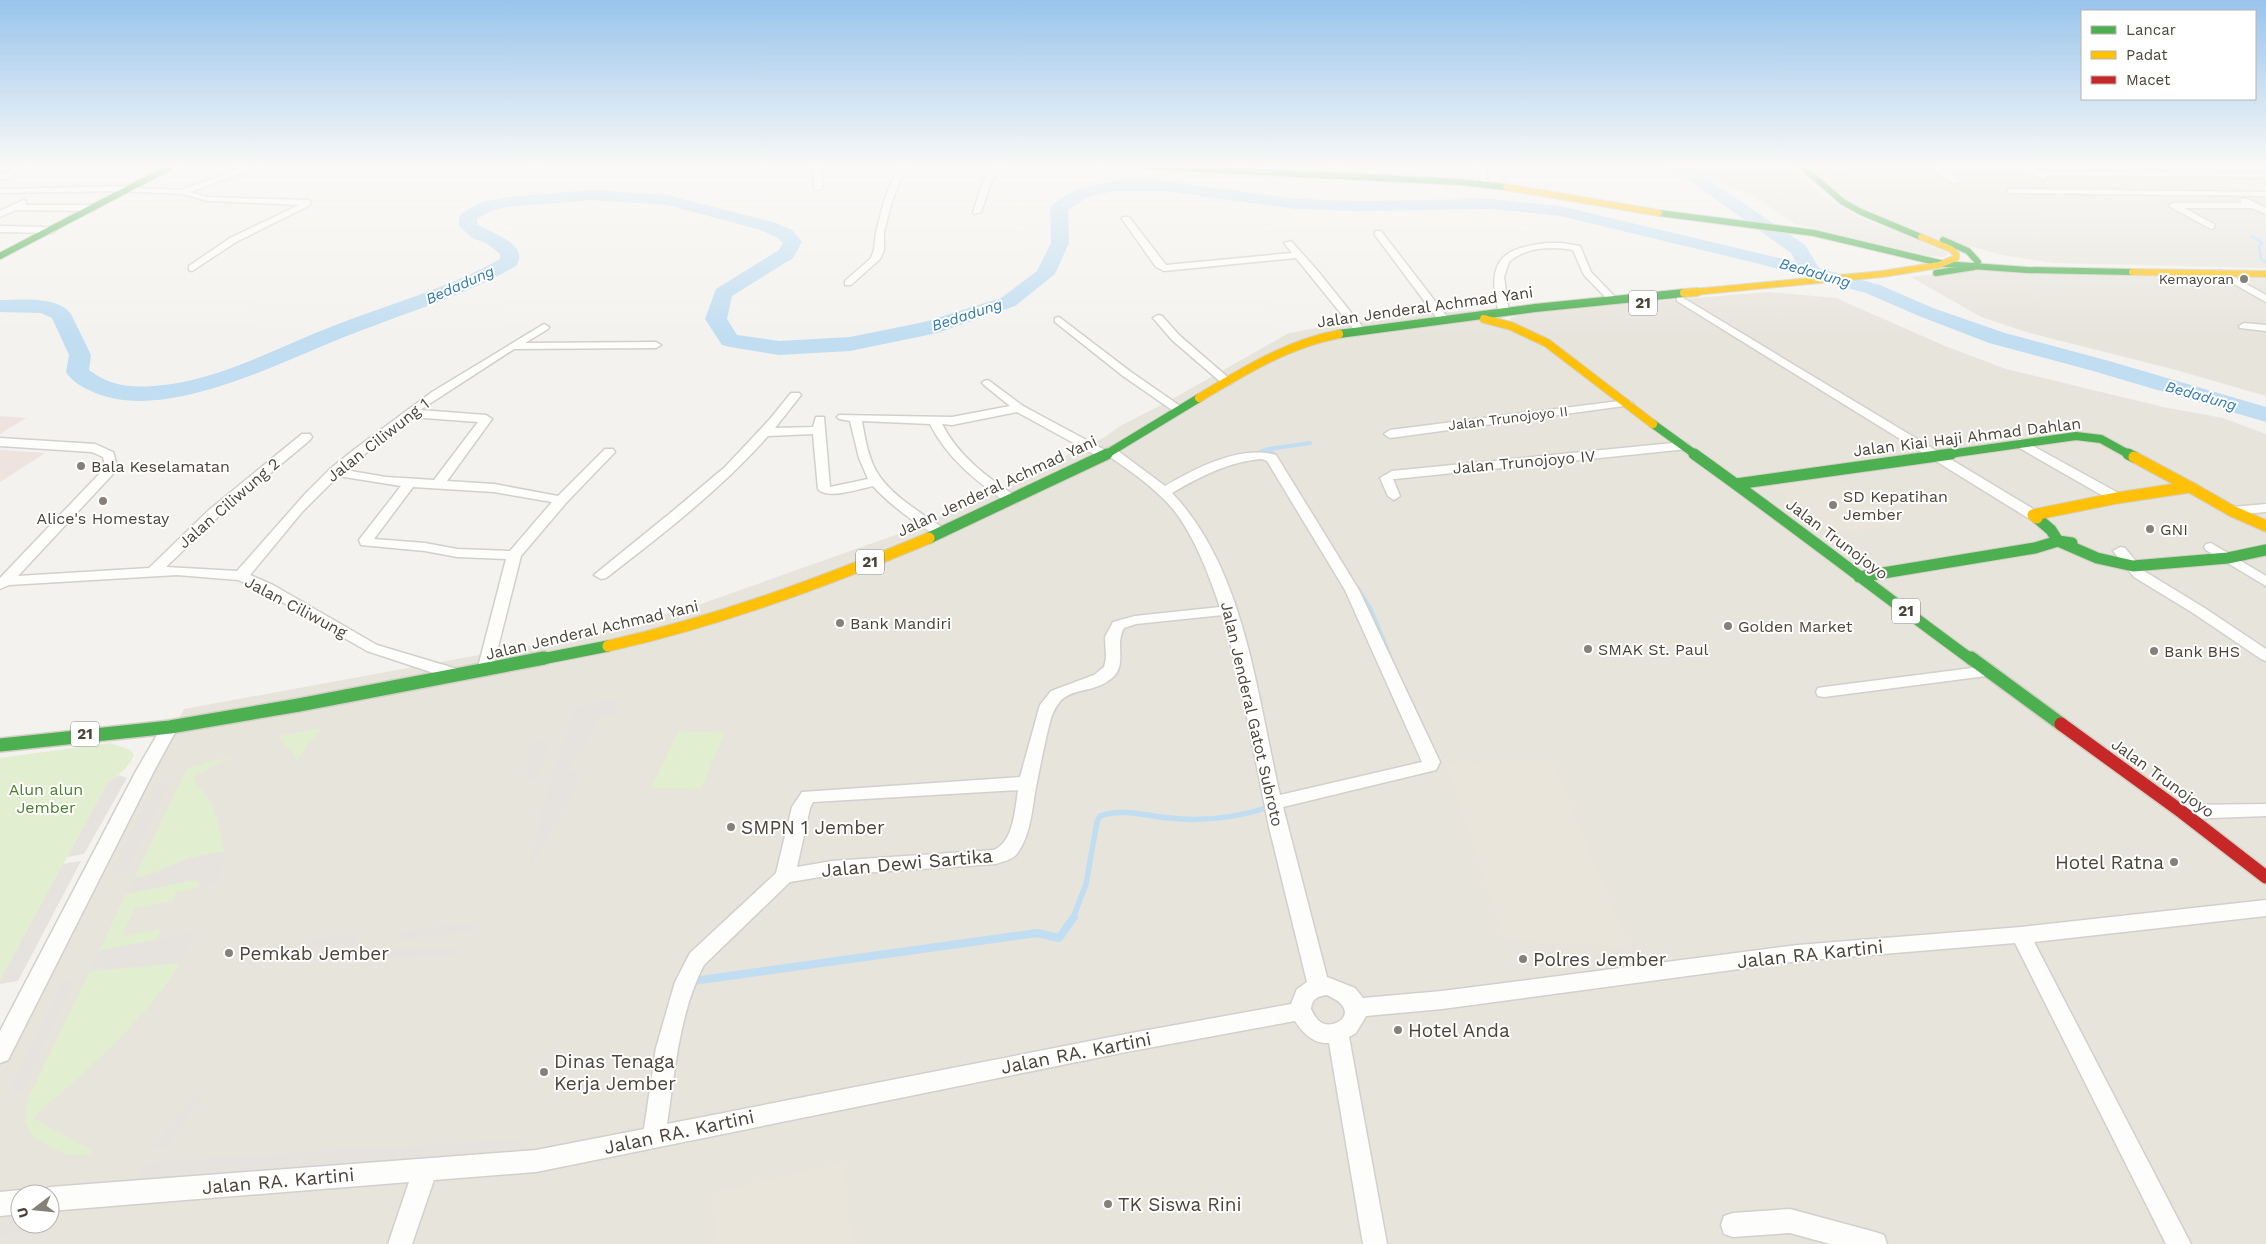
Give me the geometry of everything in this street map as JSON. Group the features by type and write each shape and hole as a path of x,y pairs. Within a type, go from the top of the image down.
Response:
{"main road":[{"path":"0,256 67,222"},
{"path":"1722,222 1791,229 1924,259 1949,258"},
{"path":"1880,222 1949,258 1976,265 2023,268 2266,274"},
{"path":"1890,222 1964,248 1972,254 1976,265"},
{"name":"Jalan Jenderal Achmad Yani","path":"0,745 170,726 460,676 651,637 715,619 782,596 941,532 1012,500 1108,453 1226,382 1307,341 1360,330 1613,300 1773,285 1887,277 1949,258"},
{"name":"Jalan Jenderal Achmad Yani","path":"1546,343 1536,331 1532,320 1546,314 1784,290 1976,265"},
{"name":"Jalan Trunojoyo","path":"1474,317 1511,326 1546,343 1859,577 2182,812 2266,877"},
{"name":"Jalan Kiai Haji Ahmad Dahlan","path":"1736,484 2076,436 2100,439 2232,511 2266,526"},
{"path":"2033,515 2117,498 2190,487"},
{"path":"2033,515 2051,530 2058,542 2097,558 2133,566 2228,551 2266,550"},
{"path":"1859,577 2035,548 2058,542 2109,548 2138,555 2202,548"}],"street":[{"path":"192,268 233,240 273,222"},
{"path":"848,282 877,255 884,222"},
{"path":"1128,222 1159,265 1164,268 1298,255"},
{"path":"2204,222 2211,226"},
{"path":"0,229 52,230"},
{"path":"1378,233 1444,320"},
{"path":"1288,244 1360,330"},
{"path":"1504,313 1498,286 1502,266 1507,256 1516,250 1532,247 1559,245 1577,248 1587,273 1613,300"},
{"path":"2222,273 2266,299"},
{"path":"1680,299 1732,334 2033,515"},
{"path":"1158,318 1176,338 1226,382"},
{"path":"1059,320 1120,368 1179,410"},
{"path":"2244,326 2266,328"},
{"name":"Jalan Ciliwung 1","path":"241,576 284,525 334,472 408,413 544,327"},
{"path":"512,346 656,345"},
{"name":"Jalan Jenderal Gatot Subroto","path":"988,383 1019,408 1108,453 1149,478 1183,513 1194,530 1230,610 1272,803 1319,987"},
{"path":"601,575 709,488 767,432 795,394"},
{"name":"Jalan Trunojoyo II","path":"1390,434 1627,403"},
{"path":"941,532 900,502 876,481 849,417 934,421 967,419 1019,408"},
{"path":"408,413 486,419 438,484"},
{"path":"934,421 941,438 956,458 1012,500"},
{"path":"767,432 820,425 824,489 829,491 876,481"},
{"name":"Jalan Ciliwung 2","path":"154,572 214,513 306,437"},
{"path":"0,442 94,448 109,455 112,465 108,472 2,583"},
{"path":"2020,443 2117,498"},
{"name":"Jalan Trunojoyo IV","path":"1394,496 1386,478 1392,475 1683,446"},
{"path":"485,671 514,555 561,500 609,452"},
{"path":"1164,492 1204,471 1234,461 1257,454 1272,458 1352,590 1431,762 1430,766 1272,803"},
{"path":"334,472 363,479 494,488 561,500"},
{"path":"410,482 366,542 425,547 457,553 514,555"},
{"path":"2232,511 2266,508"},
{"path":"2109,548 2133,566 2139,574 2198,610 2266,656"},
{"path":"2202,548 2228,551 2266,582"},
{"name":"Jalan Ciliwung","path":"2,583 177,571 241,576 268,588 372,648 460,676"},
{"name":"Jalan Dewi Sartika","path":"786,876 832,868 995,857 1005,854 1011,848 1019,828 1028,783 1050,700 1062,691 1102,677 1110,670 1113,664 1111,636 1118,626 1135,620 1230,610"},
{"path":"1824,692 1988,671"},
{"path":"0,1053 170,726"},
{"path":"654,1136 667,1048 685,982 697,959 786,876 801,807 808,796 1028,783"},
{"path":"2182,812 2266,810"},
{"name":"Jalan RA Kartini","path":"1356,1008 1442,1000 1798,953 2021,935 2266,908"},
{"path":"2021,935 2178,1244"},
{"path":"1328,986 1346,993 1356,1008 1353,1024 1338,1033 1319,1031 1310,1026 1300,1011 1304,995 1319,987 1328,986"},
{"name":"Jalan RA. Kartini","path":"60,1198 536,1161 1126,1042 1300,1011"},
{"path":"1338,1033 1375,1244"},
{"path":"400,1244 426,1169"},
{"path":"1734,1225 1790,1221 1875,1244"}],"shaded area":[{"path":"1792,222 1872,222 1912,237 1949,254 1942,257 1924,255"},
{"path":"1896,222 2266,222 2266,268 2053,263 2003,255 1930,236"},
{"path":"1969,270 2266,277 2266,396 2176,370 2030,333 1981,317 1911,277"},
{"path":"1770,292 1836,298 1945,346 2006,369 2163,407 2223,418 2266,434 2266,1244 0,1244 0,1057 184,709 598,633 701,604 918,527 1105,437 1120,426 1167,402 1289,333 1346,323 1459,311 1499,310 1508,332 1511,318 1531,311"},
{"path":"0,416 26,418 0,434"},
{"path":"0,450 45,453 0,482"},
{"name":"SD Kepatihan Jember","path":"1833,477 1897,524 1833,534 1772,486"},
{"path":"624,698 614,716 601,716 569,770 579,771 575,778 581,779 529,871 540,816 572,715 577,707"},
{"path":"546,739 549,742 537,779 527,780 529,744"},
{"path":"1552,760 1629,947 1505,941 1446,762"},
{"path":"119,775 127,778 84,854 67,857 108,782"},
{"path":"171,781 127,871 110,874 156,784"},
{"path":"225,852 220,883 200,887 198,881 194,880 126,894 134,878 152,875 189,858"},
{"path":"81,861 18,981 0,984 0,980 63,864"},
{"path":"473,923 470,932 398,940 401,931"},
{"path":"199,931 180,963 90,971 99,951"},
{"path":"358,934 354,944 305,949 309,939"},
{"path":"459,948 455,956 318,962 323,953"},
{"path":"76,979 23,1092 7,1095 61,982"},
{"path":"197,1093 203,1093 169,1147 149,1149"},
{"path":"525,1139 519,1155 136,1179 146,1162"},
{"path":"845,1162 851,1244 714,1244 713,1192"},
{"path":"10,1221 10,1234 0,1236 0,1223"}],"green space":[{"path":"322,728 297,759 278,736"},
{"path":"678,731 725,733 701,789 651,788"},
{"name":"Alun alun Jember","path":"110,743 131,750 134,755 123,770 108,782 0,980 0,758"},
{"path":"233,756 193,777 214,808 225,852 201,855 134,878 187,768"},
{"path":"194,880 198,881 200,887 176,892 173,901 135,908 122,936 161,929 156,940 99,951 126,894"},
{"path":"180,963 131,1027 33,1118 93,1151 91,1154 66,1155 34,1138 24,1120 28,1098 90,971"}],"waterway":[{"name":"Bedadung","path":"0,306 44,307 60,314 70,331 80,355 77,372 101,387 113,392 128,394 182,389 238,372 344,329 470,283 509,262 510,252 493,239 479,234 468,226 468,222"},
{"name":"Bedadung","path":"752,222 785,234 793,242 786,254 762,267 723,293 716,319 730,340 779,348 850,344 929,328 1008,302 1045,274 1060,243 1059,222"},
{"name":"Bedadung","path":"1605,222 1764,259 1873,289 1926,312 1997,338 2101,366 2266,415"},
{"path":"1759,222 1798,249 1812,272"},
{"path":"2252,236 2262,243 2259,246 2261,259 2266,262"},
{"path":"1269,449 1310,443"},
{"path":"1255,454 1251,455 1269,449"},
{"path":"1269,449 1274,455"},
{"path":"1273,454 1277,459"},
{"path":"1358,589 1371,610 1389,654"},
{"path":"1073,918 1086,884 1097,822 1100,816 1117,813 1135,813 1182,819 1208,819 1246,814 1270,807"},
{"path":"693,981 1037,933 1059,938 1074,917"}],"traffic: fast":[{"path":"0,256 65,222"},
{"path":"1729,222 1814,233 1944,264 2027,270 2132,272"},
{"path":"1885,222 1921,237"},
{"path":"1936,273 1974,267 1978,262 1968,251 1943,240"},
{"path":"1339,334 1535,308 1684,293"},
{"path":"929,538 1105,455 1199,398"},
{"path":"1653,424 1776,512 1840,563 2061,724"},
{"path":"1736,484 2076,436 2101,439 2134,457"},
{"path":"2037,518 2051,530 2058,541 2097,558 2133,566 2228,558 2266,550"},
{"path":"1859,577 2035,548 2058,541 2072,543"},
{"path":"0,745 170,727 299,705 608,646"}],"traffic: slow":[{"path":"1684,293 1882,274 1939,265 1956,258 1956,254 1951,249 1921,237"},
{"path":"2132,272 2266,274"},
{"path":"1484,319 1511,326 1547,343 1653,424"},
{"path":"1199,398 1266,358 1320,337 1339,334"},
{"path":"2134,457 2190,487"},
{"path":"2037,518 2033,515 2117,498 2190,487 2232,511 2266,526"},
{"path":"608,646 690,626 771,600 929,538"}],"traffic: jam":[{"path":"2061,724 2182,812 2266,877"}],"place":[{"name":"Kemayoran","path":"2244,279"},
{"name":"Bala Keselamatan","path":"81,466"},
{"name":"Alice's Homestay","path":"103,501"},
{"name":"SD Kepatihan Jember","path":"1833,505"},
{"name":"GNI","path":"2150,529"},
{"name":"Bank Mandiri","path":"840,623"},
{"name":"Golden Market","path":"1728,626"},
{"name":"SMAK St. Paul","path":"1588,649"},
{"name":"Bank BHS","path":"2154,651"},
{"name":"SMPN 1 Jember","path":"731,827"},
{"name":"Hotel Ratna","path":"2174,862"},
{"name":"Pemkab Jember","path":"229,953"},
{"name":"Polres Jember","path":"1523,959"},
{"name":"Hotel Anda","path":"1398,1030"},
{"name":"Dinas Tenaga Kerja Jember","path":"544,1072"},
{"name":"TK Siswa Rini","path":"1108,1204"}]}
